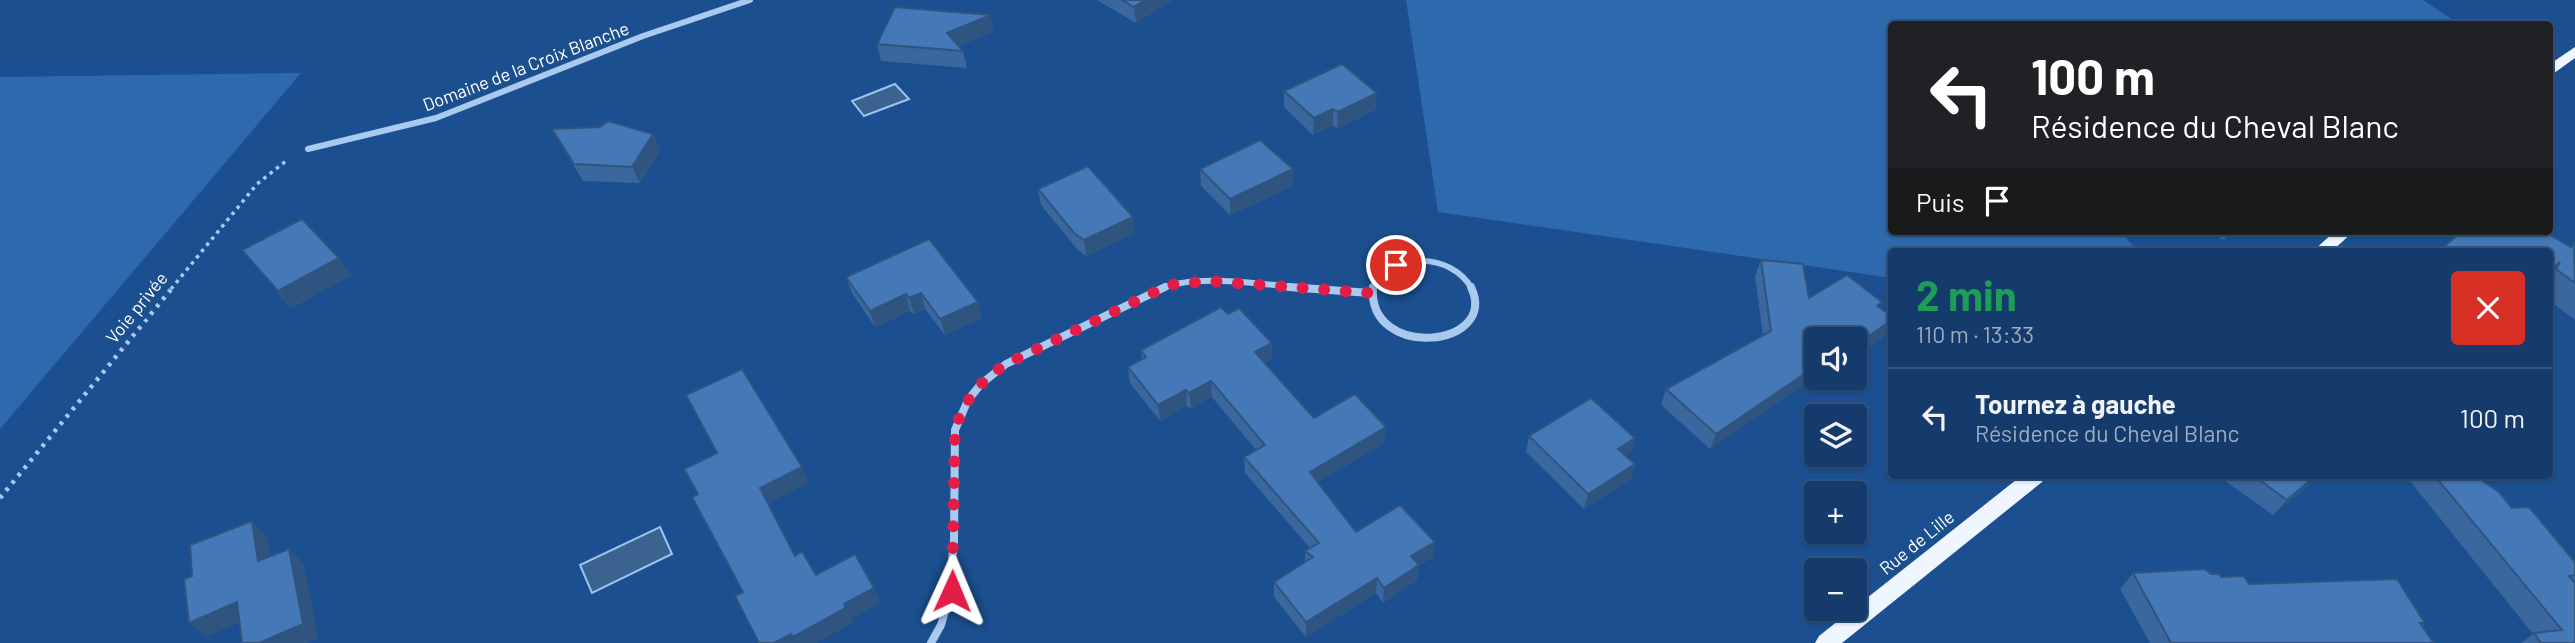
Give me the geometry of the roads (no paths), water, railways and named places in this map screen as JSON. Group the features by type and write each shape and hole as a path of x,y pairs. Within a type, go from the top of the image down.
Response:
{"main road":[{"path":"2553,69 2575,51"},
{"path":"2325,248 2341,235"},
{"name":"Rue de Lille","path":"1826,643 2031,479"}],"street":[{"name":"Domaine de la Croix Blanche","path":"308,149 380,134 436,118 643,36 750,0"},
{"path":"1411,261 1428,261 1444,264 1469,281 1476,292 1478,304 1474,317 1458,331 1436,339 1419,339 1387,327 1377,317 1371,305 1370,293 1374,281 1384,271 1411,261"},
{"path":"931,643 946,618 952,591 955,430 960,412 987,377 1006,364 1169,285 1209,281 1370,293"}]}
